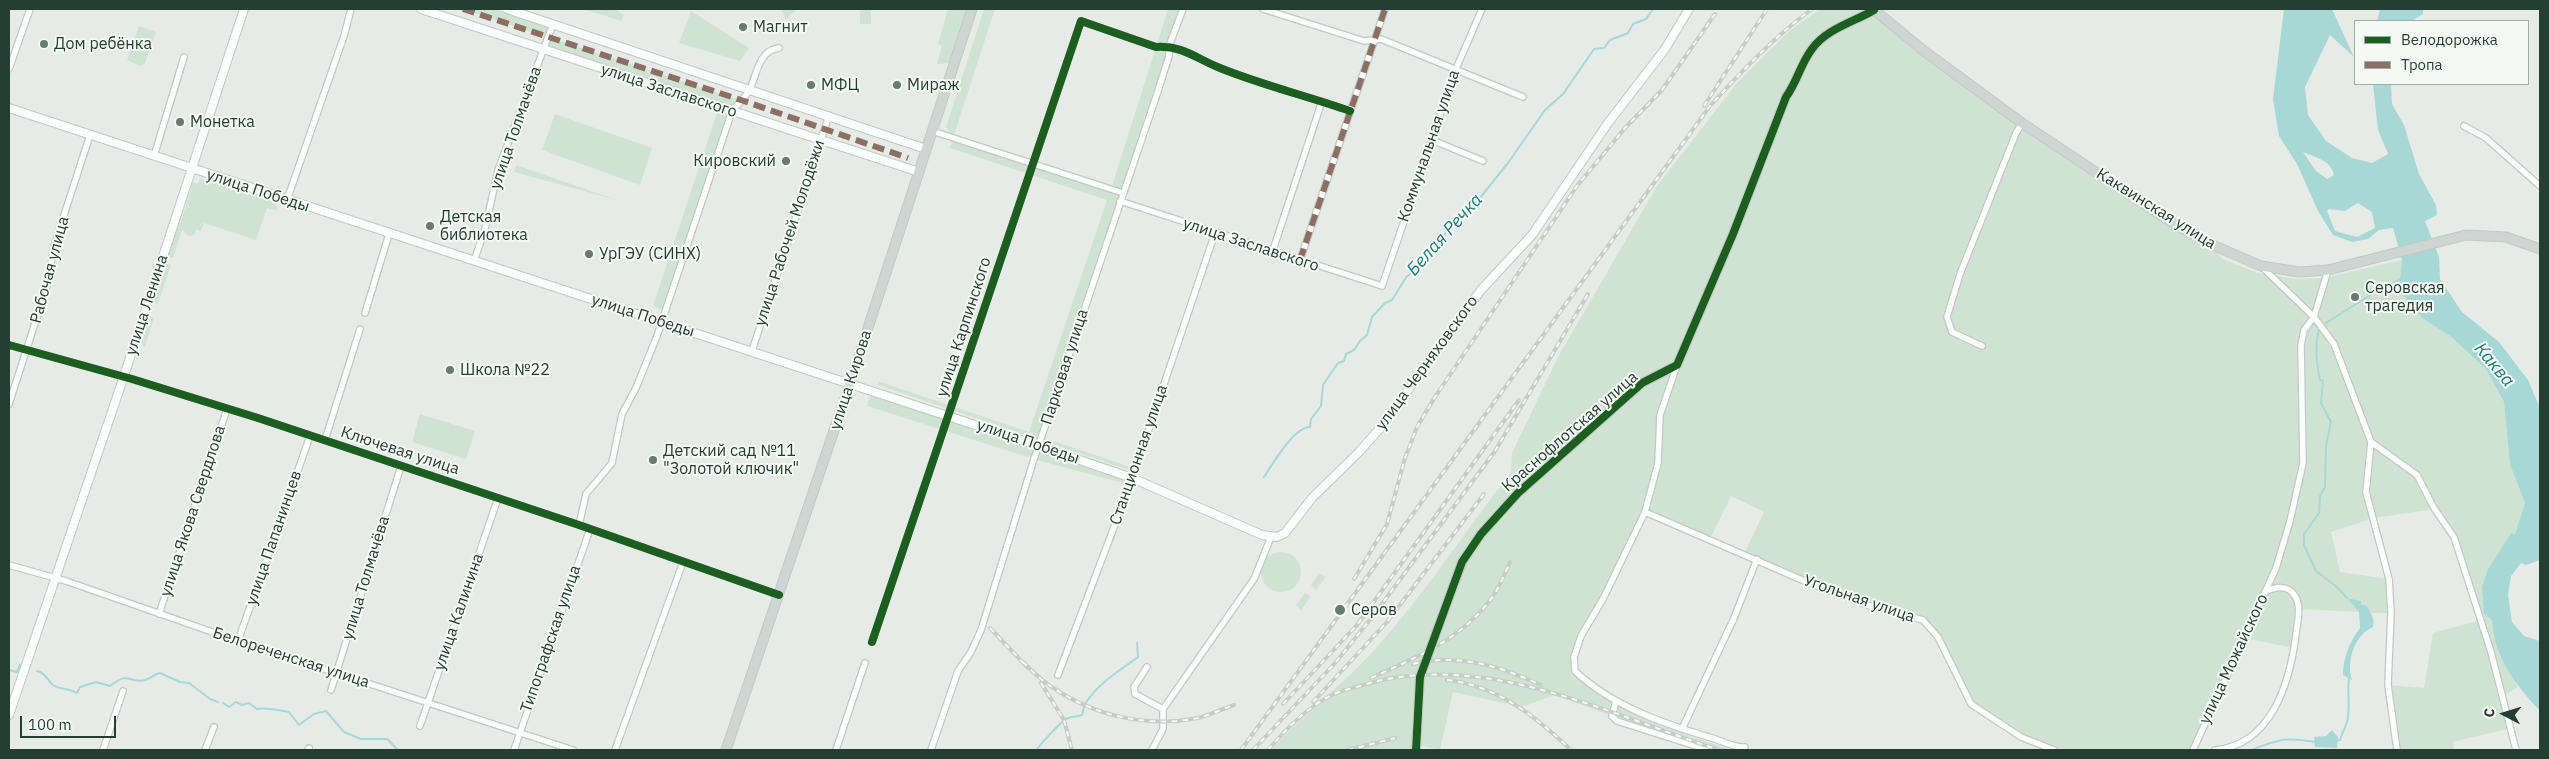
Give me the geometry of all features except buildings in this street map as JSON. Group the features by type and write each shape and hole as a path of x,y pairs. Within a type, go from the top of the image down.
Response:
{"main road":[{"name":"улица Ленина","path":"9,715 124,376 190,168 244,9"},
{"name":"улица Заславского","path":"420,9 918,172"},
{"name":"улица Заславского","path":"507,9 829,115 926,149"},
{"name":"улица Кирова","path":"726,750 850,383 972,9"},
{"name":"улица Черняховского","path":"1271,537 1285,533 1312,498 1360,452 1382,426 1481,290 1532,235 1608,123 1665,48 1689,9"},
{"name":"Каквинская улица","path":"1874,9 1924,51 2022,123 2171,222 2208,243 2261,266 2299,272 2328,270 2376,259 2451,237 2476,234 2506,237 2540,249"},
{"path":"1677,364 1734,234 1786,97 1796,83 1812,49 1828,32 1874,9"},
{"name":"улица Победы","path":"9,108 1039,446 1132,478 1262,535 1271,537"},
{"name":"Краснофлотская улица","path":"1416,750 1420,677 1462,562 1481,534 1518,493 1642,384 1677,364"}],"street":[{"path":"9,69 30,9"},
{"path":"287,200 344,36 351,9"},
{"name":"Парковая улица","path":"931,750 958,671 971,652 981,630 1039,446 1158,91 1169,56 1169,46 1183,9"},
{"path":"1264,9 1364,41 1381,39 1522,97"},
{"path":"1300,260 1385,9"},
{"name":"Коммунальная улица","path":"1382,286 1414,187 1455,71 1482,9"},
{"name":"улица Карпинского","path":"872,642 1081,21 1156,47 1169,46"},
{"name":"улица Толмачёва","path":"474,261 485,229 498,170 544,50 552,24"},
{"path":"1169,46 1183,49 1219,68 1350,111"},
{"path":"579,525 586,494 612,463 622,414 636,388 662,322 732,111 750,90 765,55 772,48 779,48"},
{"path":"154,156 184,57"},
{"path":"1273,250 1322,101"},
{"name":"улица Рабочей Молодёжи","path":"752,351 829,115"},
{"path":"1982,346 1952,332 1947,317 1960,274 2016,133 2022,123"},
{"path":"2464,126 2486,138 2540,186"},
{"path":"932,131 1123,193"},
{"name":"Рабочая улица","path":"9,404 47,286 54,246 90,135"},
{"path":"1432,140 1483,161"},
{"name":"улица Заславского","path":"1120,201 1382,286"},
{"name":"Станционная улица","path":"1058,675 1132,478 1215,233"},
{"path":"365,312 389,234"},
{"path":"2261,266 2314,317 2334,344 2371,442 2366,492 2389,579 2391,613 2388,685 2397,750"},
{"name":"улица Можайского","path":"2193,750 2276,568 2290,521 2303,463 2301,345 2304,330 2314,317 2328,270"},
{"path":"325,440 360,329"},
{"name":"Ключевая улица","path":"9,344 124,376 325,440 579,525 779,595"},
{"path":"1677,364 1660,415 1658,462 1645,512 1604,597 1581,636 1574,657 1575,671 1586,682 1616,701 1682,729 1745,747"},
{"name":"улица Якова Свердлова","path":"159,614 227,409"},
{"name":"улица Папанинцев","path":"238,641 310,436"},
{"path":"2371,442 2417,475 2434,508 2454,537 2462,569 2491,652 2516,750"},
{"name":"улица Толмачёва","path":"331,690 401,466"},
{"name":"улица Калинина","path":"420,726 498,498"},
{"name":"Угольная улица","path":"1645,512 1823,589 1870,606 1923,620 1938,637 1971,704 2021,737 2054,750"},
{"name":"Типографская улица","path":"514,750 590,529"},
{"path":"1152,750 1163,729 1163,709 1254,580 1271,537"},
{"path":"1682,729 1734,618 1757,559"},
{"path":"615,750 683,562"},
{"name":"Белореченская улица","path":"9,565 56,578 336,674 573,750"},
{"path":"2215,750 2234,746 2262,726 2276,708 2286,683 2294,648 2298,609 2295,596 2286,588 2275,587 2265,592"},
{"path":"836,750 865,663"},
{"path":"1147,667 1134,687 1135,694 1163,709"},
{"path":"103,750 123,691"},
{"path":"1616,701 1612,716 1616,721 1708,750"},
{"path":"205,750 214,727"}],"green space":[{"path":"463,9 495,9 544,25 547,29 546,37"},
{"path":"584,9 615,9 624,15 621,21"},
{"path":"781,9 797,9 786,20"},
{"path":"860,9 871,9 871,24 860,24"},
{"path":"948,9 968,9 952,63 937,64 942,46 938,44"},
{"path":"984,9 995,9 953,138 946,127"},
{"path":"1168,9 1183,9 1042,437 1136,469 1129,470 878,385 878,381 1029,432 1107,200 950,148 952,141 1111,189"},
{"path":"1820,9 1873,9 2022,123 2208,243 2222,259 2258,273 2296,279 2324,278 2402,260 2400,290 2422,318 2450,336 2486,369 2504,402 2510,465 2525,503 2515,534 2511,533 2488,569 2493,635 2500,657 2518,687 2503,696 2511,728 2453,742 2454,750 2397,750 2388,685 2424,688 2433,633 2480,620 2454,537 2434,509 2374,518 2331,532 2340,572 2389,579 2391,613 2372,613 2366,605 2361,605 2360,601 2348,598 2359,612 2299,609 2294,648 2244,638 2193,750 2054,750 2021,737 1971,704 1938,637 1923,620 1870,606 1744,554 1764,512 1731,496 1710,539 1645,512 1610,586 1576,641 1571,661 1571,672 1607,700 1627,711 1669,729 1734,750 1708,750 1626,725 1612,716 1555,695 1521,707 1453,692 1440,750 1414,744 1413,750 1271,750 1377,647 1412,605 1511,472 1512,453 1558,357 1657,186 1737,83 1788,32"},
{"path":"691,11 749,48 740,61 679,43"},
{"path":"139,26 156,32 145,63 140,66 127,60"},
{"path":"548,37 737,99 666,311 653,306 719,107 544,50"},
{"path":"555,114 652,148 640,185 542,150"},
{"path":"516,165 617,200 514,172"},
{"path":"200,178 276,202 277,211 267,208 256,240 204,223 201,231 196,229 195,235 188,236 182,230 173,258 166,253 176,225 181,221 193,182 198,184"},
{"path":"163,263 171,265 158,304 154,302 154,291"},
{"path":"149,316 154,318 145,347 138,341"},
{"path":"870,396 1030,446 1131,482 1130,485 1034,459 867,406"},
{"path":"420,414 475,431 466,459 412,442"},
{"path":"1285,552 1292,555 1298,561 1301,572 1300,580 1292,589 1285,592 1277,592 1270,589 1262,580 1261,568 1264,561 1273,553"},
{"path":"1319,573 1326,577 1316,590 1311,585"},
{"path":"1305,593 1311,596 1301,610 1296,605"}],"water":[{"name":"Каква","path":"2284,9 2332,9 2354,57 2330,35 2305,87 2308,115 2326,141 2352,158 2372,163 2388,154 2378,130 2373,85 2391,85 2392,104 2404,125 2419,174 2436,205 2437,215 2425,221 2439,257 2440,279 2462,312 2499,342 2528,380 2540,408 2540,560 2526,565 2521,563 2511,576 2508,595 2512,622 2524,636 2540,641 2540,711 2507,670 2493,633 2492,620 2484,614 2482,587 2488,569 2511,533 2515,534 2525,503 2510,465 2504,402 2486,369 2450,336 2422,318 2399,290 2402,260 2393,228 2379,230 2368,239 2352,242 2333,235 2318,211 2297,164 2279,136 2273,99","holes":["2303,152 2318,158 2330,166 2334,175 2327,179 2316,171","2358,203 2372,212 2375,228 2357,237 2335,231 2327,211 2329,209 2345,211"]},
{"path":"2380,9 2423,9 2423,14 2414,20 2377,20"},
{"path":"2347,598 2361,601 2361,605 2366,605 2373,618 2373,627 2361,636 2353,650 2350,665 2352,680 2343,675 2344,662 2350,644 2360,628 2359,612"},
{"path":"2332,730 2338,737 2337,748 2315,747 2314,737 2326,736"}],"waterway":[{"name":"Белая Речка","path":"1264,477 1291,439 1297,433 1310,427 1311,419 1321,406 1323,385 1338,363 1344,361 1346,354 1354,350 1367,335 1372,317 1385,303 1392,300 1407,276 1417,270 1432,247 1475,204 1508,163 1545,110 1563,94 1594,49 1604,48 1610,40 1628,33 1633,24 1646,19 1653,9"},
{"path":"2326,323 2375,292 2401,279"},
{"path":"2319,328 2316,354 2320,380 2323,381 2321,403 2331,422 2326,446 2325,487 2320,496 2319,513 2304,534 2304,545 2316,571 2337,587 2347,598"},
{"name":"Белая Речка","path":"1037,750 1064,720 1082,715 1085,704 1096,689 1138,657 1137,643"},
{"name":"Белая Речка","path":"9,670 17,672 20,665"},
{"name":"Белая Речка","path":"37,671 46,676 56,687 77,693 80,687 96,682 110,686 125,678 139,681 149,679 160,673 180,682 189,683 210,699 218,702"},
{"path":"2336,741 2340,740 2348,719 2349,678"},
{"name":"Белая Речка","path":"223,703 229,707 236,702 242,705 249,703 257,709 289,712 299,725 314,714 326,711 344,732 361,739 387,739 398,750"},
{"path":"2251,750 2283,740 2316,742"}],"railway":[{"path":"1704,106 1767,9"},
{"path":"1241,750 1710,106 1771,43 1812,9"},
{"path":"1354,579 1387,524 1405,458 1417,427 1435,397 1577,186 1625,128 1662,90 1715,14"},
{"path":"1253,750 1336,662 1373,616 1495,451 1588,294"},
{"path":"1283,704 1357,625 1519,400"},
{"path":"1313,702 1387,622 1484,494"},
{"path":"1371,678 1422,654 1468,624 1493,596 1510,562"},
{"path":"990,628 1028,668"},
{"path":"1413,664 1446,660 1478,663 1510,672 1541,685"},
{"path":"1023,662 1045,682 1068,697 1103,712 1122,717 1141,720 1179,721 1202,717 1234,705"},
{"path":"1268,750 1306,711 1337,693 1363,685 1408,676 1453,675 1499,680 1544,691 1589,704 1719,750"},
{"path":"1447,680 1483,689 1515,704 1571,750"},
{"path":"1041,683 1064,720 1072,750"},
{"path":"1348,750 1395,738"}],"marked path":[{"path":"463,9 741,100 908,158"},
{"path":"1300,260 1385,9"}],"cycle path":[{"path":"1416,750 1420,677 1462,562 1481,534 1518,493 1642,383 1677,365 1733,234 1786,97 1805,60 1812,49 1825,36 1874,10"},
{"path":"872,642 1081,21 1156,47 1182,50 1236,74 1350,111"},
{"path":"9,345 132,379 258,418 579,525 779,595"}],"place":[{"name":"Магнит","path":"743,27"},
{"name":"Дом ребёнка","path":"44,44"},
{"name":"МФЦ","path":"811,85"},
{"name":"Мираж","path":"897,85"},
{"name":"Монетка","path":"180,122"},
{"name":"Кировский","path":"786,161"},
{"name":"Детская библиотека","path":"430,226"},
{"name":"УрГЭУ (СИНХ)","path":"589,254"},
{"name":"Серовская трагедия","path":"2355,297"},
{"name":"Школа №22","path":"450,370"},
{"name":"Детский сад №11 \"Золотой ключик\"","path":"653,460"},
{"name":"Серов","path":"1340,610"}]}
